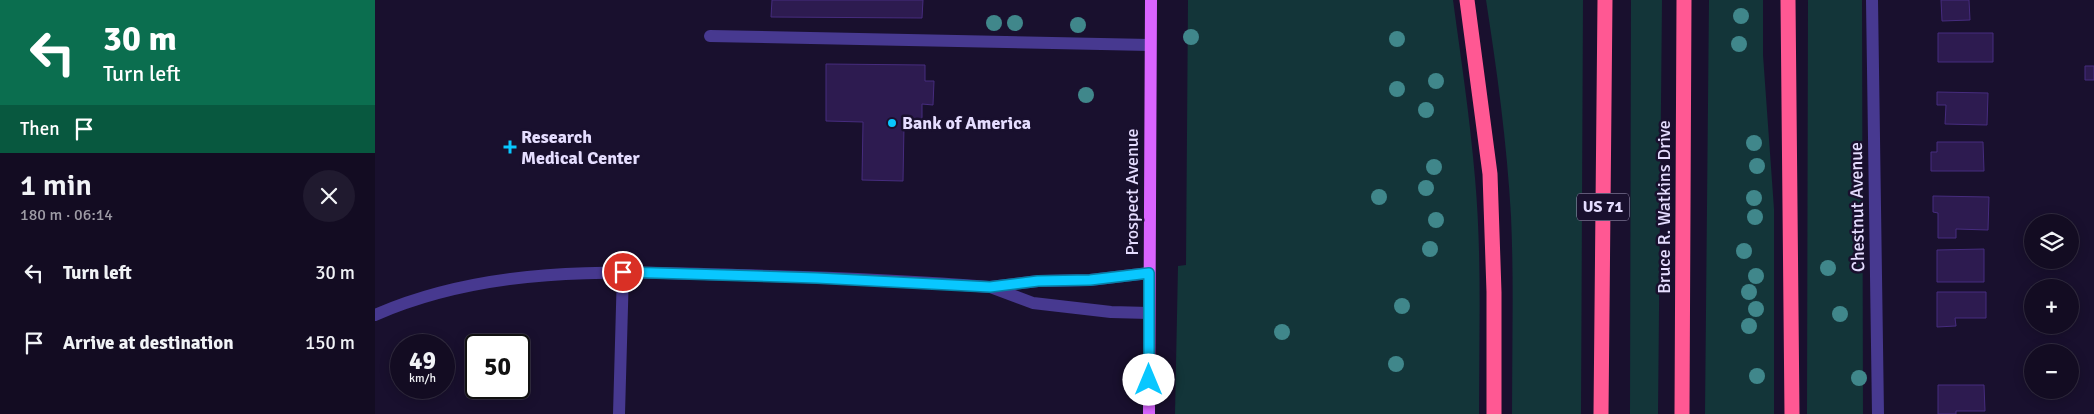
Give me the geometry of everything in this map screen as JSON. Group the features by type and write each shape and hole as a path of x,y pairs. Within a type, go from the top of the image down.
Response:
{"highway":[{"path":"1467,0 1490,174 1494,292 1494,414"},
{"name":"US 71","path":"1601,414 1605,0"},
{"name":"Bruce R. Watkins Drive","path":"1682,414 1684,0"},
{"path":"1788,0 1792,414"}],"main road":[{"name":"Prospect Avenue","path":"1149,414 1151,0"}],"street":[{"name":"Chestnut Avenue","path":"1872,0 1878,414"},
{"path":"710,36 1150,45"},
{"path":"375,315 399,304 448,290 500,279 623,272 820,278 990,287 1038,281 1090,280 1149,273"},
{"path":"619,414 623,272"},
{"path":"990,287 1033,303 1111,312 1149,313"}],"green space":[{"path":"1188,0 1453,0 1471,133 1479,237 1479,414 1175,414 1178,266 1186,265"},
{"path":"1486,0 1583,0 1581,414 1512,414 1513,290 1511,216 1501,107"},
{"path":"1631,0 1662,0 1658,414 1630,414"},
{"path":"1709,0 1763,0 1763,55 1774,209 1774,414 1705,414"},
{"path":"1808,0 1862,0 1863,414 1807,414"}],"building":[{"path":"772,0 923,0 922,18 771,17"},
{"path":"1941,0 1969,0 1970,20 1942,21"},
{"path":"1938,33 1993,33 1993,62 1938,62"},
{"name":"Bank of America","path":"826,64 925,65 925,81 934,81 933,105 922,104 922,125 904,125 903,181 862,180 863,122 826,121"},
{"path":"2085,66 2094,66 2094,80 2085,80"},
{"path":"1937,92 1988,93 1987,125 1945,124 1946,105 1937,105"},
{"path":"1937,142 1983,142 1984,171 1931,171 1931,152 1937,152"},
{"path":"1933,196 1989,197 1988,230 1956,229 1956,238 1938,238 1938,213 1933,212"},
{"path":"1984,249 1984,282 1937,282 1937,250"},
{"path":"1937,292 1986,292 1986,318 1955,318 1956,326 1937,327"},
{"path":"1938,385 1984,385 1985,411 1956,411 1956,414 1938,414"}],"place":[{"name":"Bank of America","path":"892,123"},
{"name":"Research Medical Center","path":"510,147"}],"route":[{"path":"623,272 761,275 990,287 1038,281 1090,280 1149,273 1149,380"}]}
